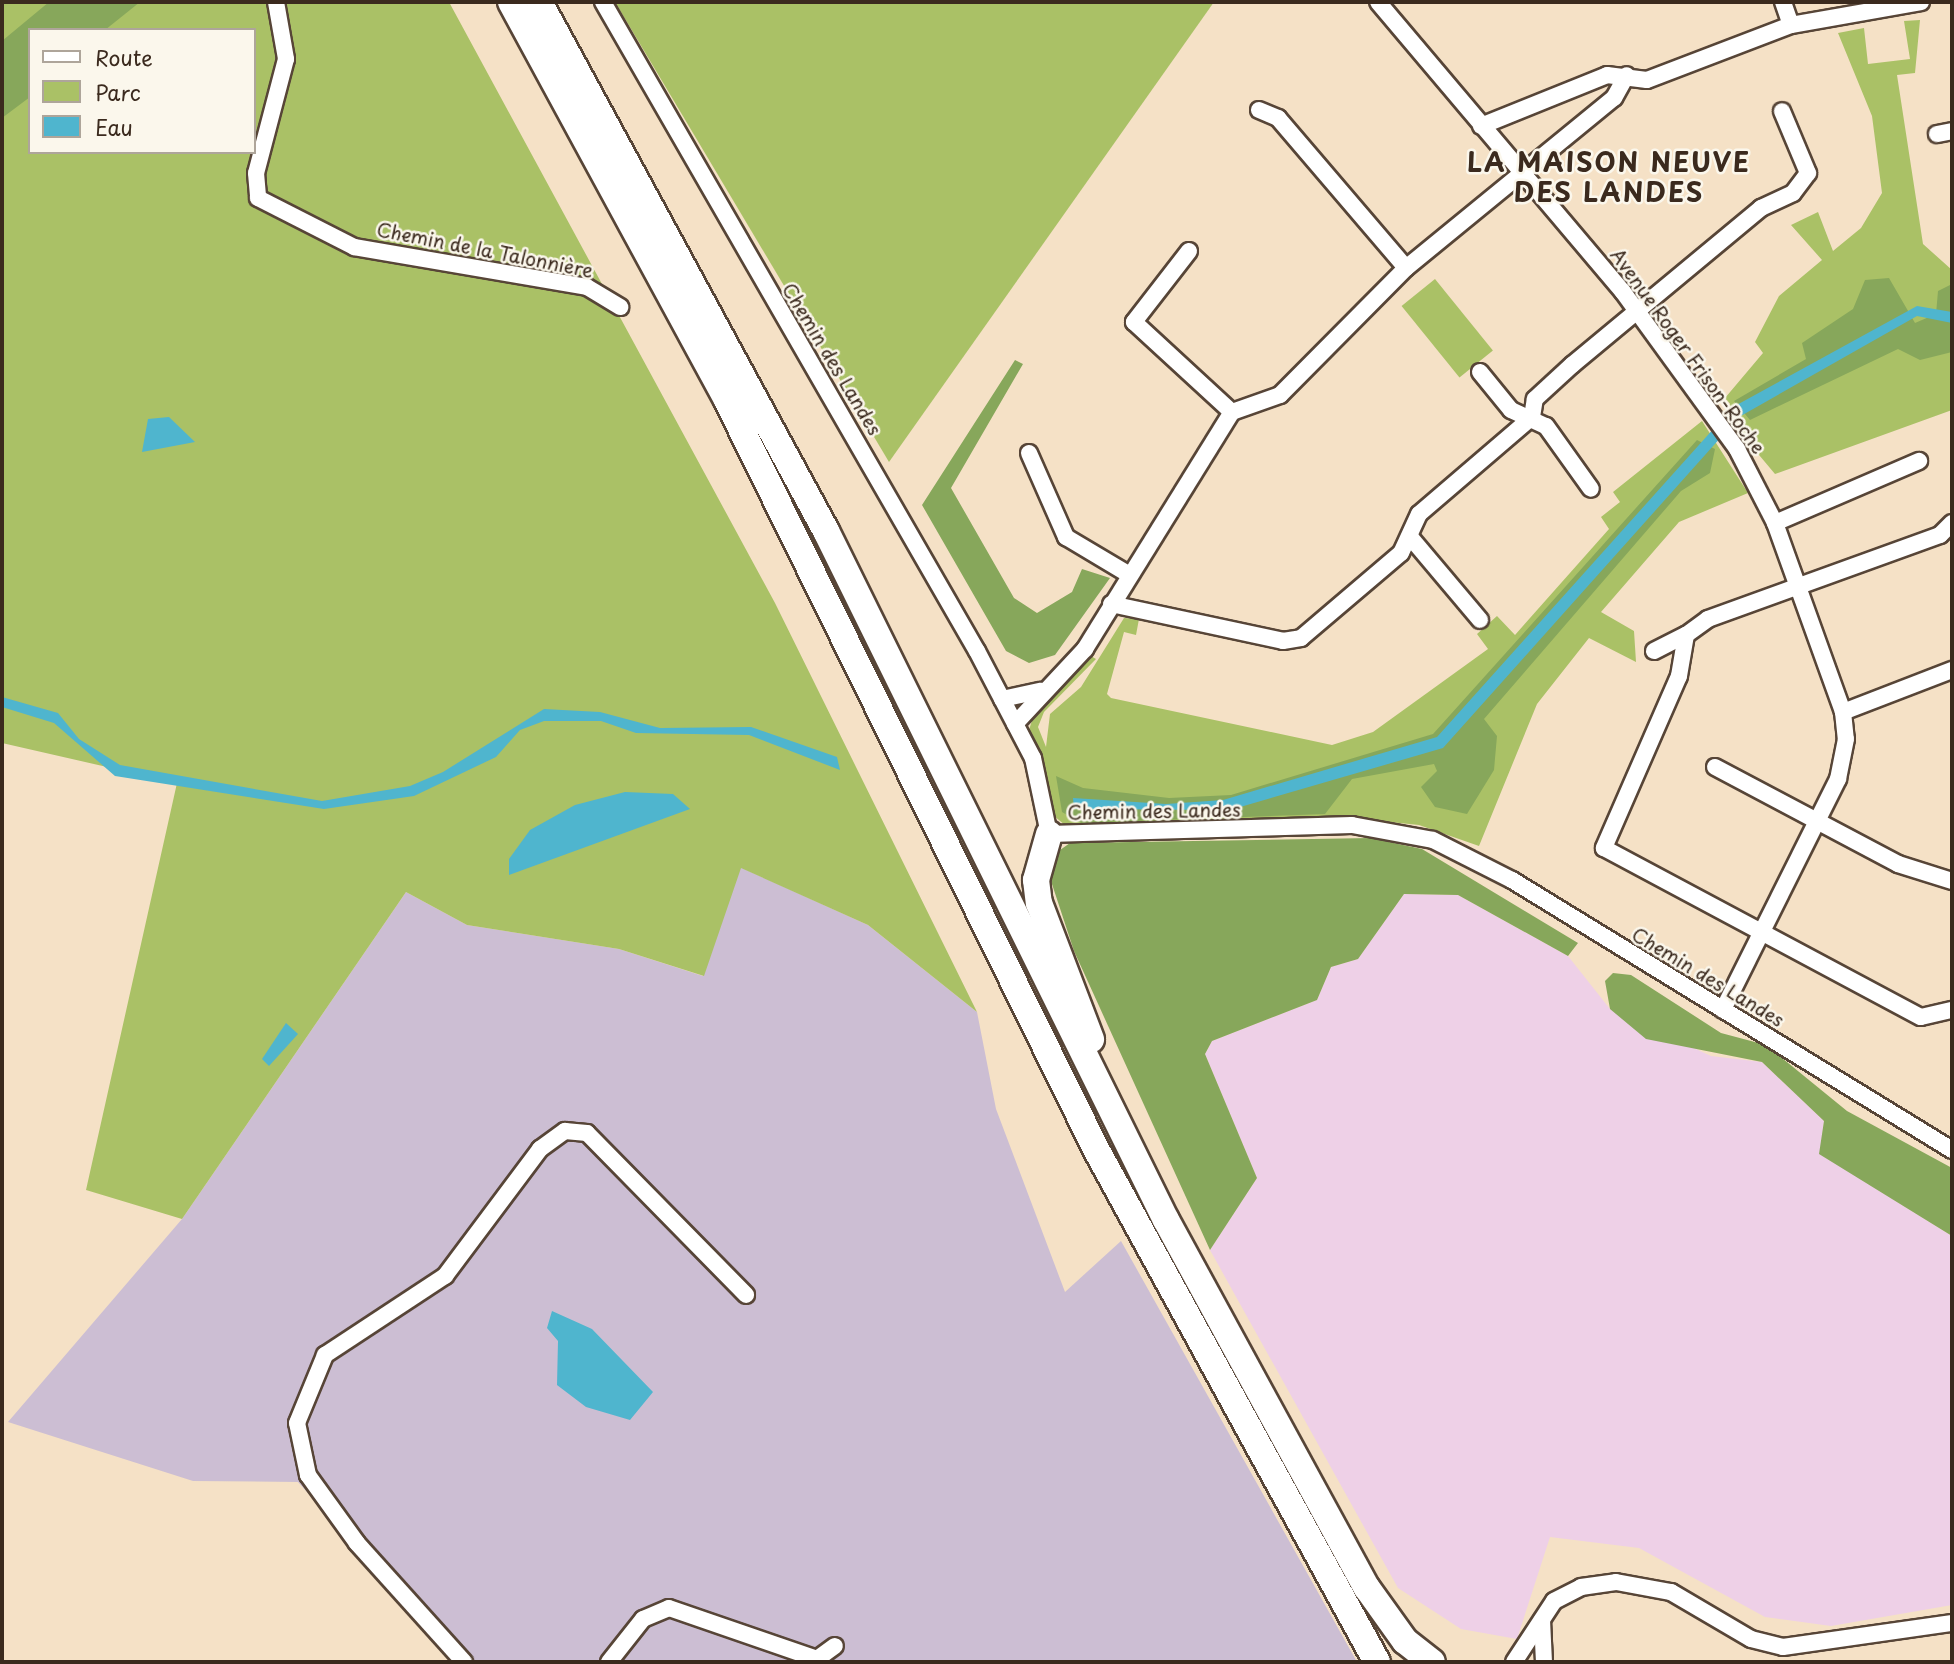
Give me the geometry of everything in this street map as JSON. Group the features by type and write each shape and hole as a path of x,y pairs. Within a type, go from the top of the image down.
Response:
{"highway":[{"path":"511,2 740,423 1096,1149 1377,1662"},
{"path":"539,2 826,531 1107,1108 1367,1588 1405,1642 1433,1662"},
{"path":"1049,834 1036,880 1039,904 1107,1076 1107,1108"}],"street":[{"name":"Chemin de la Talonnière","path":"276,2 286,59 256,173 258,198 354,247 587,287 620,307"},
{"name":"Chemin des Landes","path":"603,2 1002,699 1033,758 1049,834 1352,825 1404,832 1466,853 1952,1150"},
{"name":"Avenue Roger Frison-Roche","path":"1378,2 1521,171 1635,313 1737,449 1775,523 1843,712 1844,757 1820,823 1760,933 1723,1010"},
{"path":"1783,2 1791,25"},
{"path":"1481,126 1587,81 1627,75 1647,80 1791,25 1921,2"},
{"path":"1015,724 1041,691 1086,649 1128,574 1232,412 1280,395 1406,268 1521,171 1614,99 1627,75"},
{"path":"1259,110 1278,118 1406,268"},
{"path":"1111,604 1283,641 1301,638 1411,538 1419,514 1532,417 1535,399 1761,208 1793,193 1808,173 1782,111"},
{"path":"1189,251 1134,323 1232,412"},
{"path":"1480,372 1511,410 1532,417 1585,473 1591,489"},
{"path":"1029,453 1066,537 1128,574"},
{"path":"1775,523 1919,461"},
{"path":"1654,651 1686,635 1708,619 1940,535 1952,523"},
{"path":"1411,538 1480,620"},
{"path":"1686,635 1679,676 1604,848 1921,1017 1949,1015"},
{"path":"1843,712 1952,670"},
{"path":"1002,699 1041,691"},
{"path":"1715,767 1898,864 1952,881"},
{"path":"464,1662 357,1543 308,1475 297,1423 325,1355 445,1276 540,1149 565,1131 587,1133 746,1295"},
{"path":"1514,1662 1542,1618 1566,1593 1616,1582 1671,1591 1751,1639 1783,1647 1952,1623"},
{"path":"610,1662 643,1619 669,1608 817,1659 835,1646"},
{"path":"1542,1618 1544,1662"}],"shaded area":[{"path":"740,867 868,925 977,1012 996,1109 1065,1292 1121,1241 1357,1662 461,1662 298,1482 193,1481 8,1422 182,1219 406,892 467,925 619,949 703,976"},
{"path":"1404,894 1458,895 1568,956 1610,1009 1711,1056 1762,1062 1824,1121 1820,1154 1952,1236 1952,1605 1831,1626 1765,1617 1639,1548 1550,1537 1517,1639 1461,1629 1398,1588 1210,1250 1257,1178 1205,1054 1212,1041 1317,1000 1331,967 1358,959"}],"green space":[{"path":"2,2 449,2 775,603 977,1012 868,925 741,868 704,976 619,949 467,925 406,892 182,1219 86,1190 177,783 2,743"},
{"path":"49,2 140,2 108,28 28,28 28,98 2,118 2,41"},
{"path":"615,2 1214,2 889,462"},
{"path":"1920,20 1915,73 1897,75 1923,244 1952,270 1952,410 1775,474 1723,412 1730,404 1725,398 1763,353 1755,342 1779,296 1822,260 1791,225 1818,212 1833,251 1861,228 1882,193 1872,116 1838,33 1864,28 1868,64 1910,59 1904,21"},
{"path":"1889,278 1915,323 1936,314 1938,291 1952,284 1952,352 1920,360 1898,349 1750,420 1734,401 1806,359 1802,343 1853,309 1865,280"},
{"path":"1435,279 1493,350 1459,378 1402,306"},
{"path":"1015,360 1023,364 951,488 1014,598 1037,613 1072,592 1082,569 1110,578 1055,655 1029,663 1006,651 922,505"},
{"path":"1702,421 1748,493 1679,522 1601,612 1634,631 1636,662 1589,638 1537,704 1479,846 1419,825 1370,820 1097,827 1065,825 1054,816 1029,730 1035,711 1089,655 1096,659 1044,712 1038,727 1046,747 1050,714 1081,687 1124,618 1139,619 1136,635 1124,632 1107,694 1111,698 1332,745 1373,732 1488,649 1477,634 1497,616 1515,635 1609,529 1601,517 1620,502 1613,492"},
{"path":"1697,440 1715,449 1710,473 1681,491 1484,719 1497,736 1494,770 1467,814 1435,807 1421,787 1437,771 1434,764 1352,779 1325,814 1081,823 1062,812 1056,776 1083,788 1169,798 1231,795 1433,734"},
{"path":"1370,838 1422,849 1578,943 1568,956 1458,895 1404,894 1358,959 1331,967 1317,1000 1212,1041 1205,1054 1257,1178 1210,1250 1074,951 1050,878 1053,855 1070,843"},
{"path":"1613,973 1631,975 1721,1033 1766,1045 1847,1111 1952,1168 1952,1236 1819,1154 1824,1121 1762,1062 1646,1039 1610,1009 1605,981"}],"water":[{"path":"1917,306 1952,312 1952,323 1917,316 1739,417 1443,748 1230,810 1074,809 1073,798 1166,804 1223,800 1437,737 1733,407"},
{"path":"169,417 195,442 142,452 148,419"},
{"path":"2,697 58,713 79,739 120,765 322,801 410,786 443,772 544,709 600,712 660,728 751,727 837,757 840,770 749,735 636,733 601,721 544,721 520,730 496,757 414,796 324,809 115,776 54,723 2,707"},
{"path":"625,792 673,794 690,809 509,875 509,859 530,830 575,805"},
{"path":"286,1023 298,1034 269,1066 262,1059"},
{"path":"552,1311 592,1329 653,1392 630,1420 586,1407 557,1385 558,1341 547,1328"}],"district":[{"name":"LA MAISON NEUVE DES LANDES","path":"1609,177"}]}
